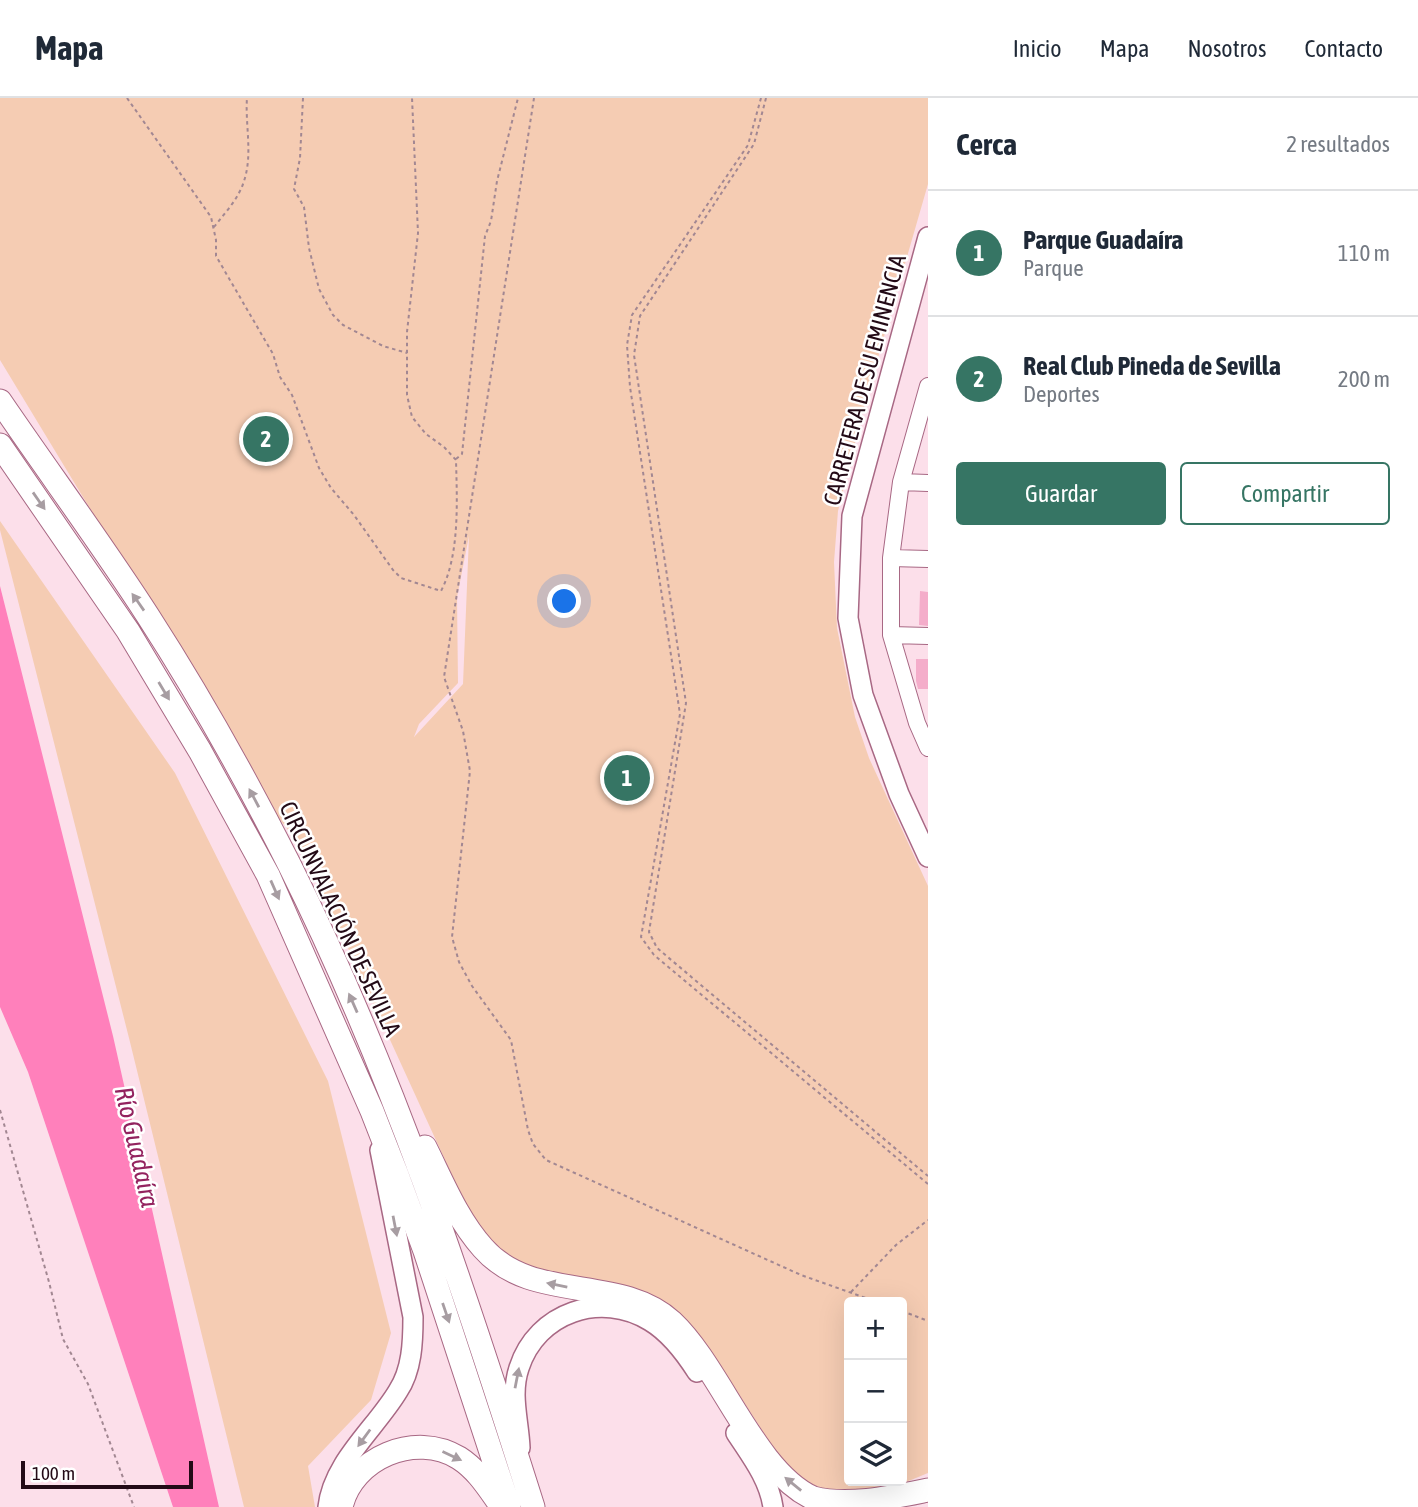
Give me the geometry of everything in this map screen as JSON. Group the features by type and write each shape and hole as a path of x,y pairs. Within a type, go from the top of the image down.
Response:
{"highway":[{"name":"CIRCUNVALACIÓN DE SEVILLA","path":"0,401 148,617 222,739 288,863 372,1046 449,1249 533,1507"},
{"name":"CIRCUNVALACIÓN DE SEVILLA","path":"0,445 128,631 206,762 268,875 372,1111 425,1251 509,1507"},
{"path":"372,1046 463,1222 484,1249 502,1265 525,1277 552,1285 631,1299 652,1308 670,1321 690,1342 767,1457 790,1484 814,1499 844,1505 928,1491"},
{"path":"341,1507 343,1497 356,1475 375,1458 403,1448 432,1448 457,1457 476,1472 502,1507"}],"main road":[{"name":"CARRETERA DE SU EMINENCIA","path":"928,237 852,516 848,618 863,695 899,794 928,857"},
{"path":"328,1507 329,1496 343,1466 399,1390 408,1368 413,1341 413,1317 372,1111"},
{"path":"521,1470 519,1427 513,1398 519,1368 532,1341 550,1323 567,1314 589,1307 608,1306 631,1311 651,1321 690,1360 762,1473 773,1507"},
{"path":"901,1507 928,1491"}],"street":[{"path":"928,386 901,482 891,558 891,635 923,723 928,748"},
{"path":"901,482 928,483"},
{"path":"891,558 928,559"},
{"path":"891,635 928,636"}],"path":[{"path":"127,98 211,217 216,256 292,394 319,468 331,488 401,578 441,591 447,580 453,545 457,510 456,460 426,434 412,417 407,395 410,299 418,233 412,98"},
{"path":"213,228 237,196 244,180 248,157 247,98"},
{"path":"303,98 300,158 294,189 304,207 309,248 319,289 333,315 344,325 383,346 407,353"},
{"path":"456,460 462,454 485,236 491,221 518,98"},
{"path":"534,98 444,677 463,731 470,771 452,937 459,961 472,986 511,1040 528,1130 533,1144 546,1160 801,1275 862,1297"},
{"path":"761,98 748,145 632,316 627,345 630,387 680,714 641,937 654,955 928,1184"},
{"path":"766,98 754,144 640,316 636,337 634,355 686,703 649,932 657,948 928,1176"},
{"path":"0,1110 63,1339 89,1384 134,1507"},
{"path":"850,1293 896,1245 928,1220"},
{"path":"907,1313 928,1321"}],"shaded area":[{"path":"0,98 928,98 928,184 866,399 838,511 834,562 837,628 855,717 869,758 928,886 928,1473 907,1482 907,1297 844,1297 844,1486 896,1486 831,1492 804,1481 780,1458 714,1356 657,1299 613,1283 566,1278 526,1269 493,1247 461,1195 305,854 315,843 310,843 304,849 275,814 0,360","holes":["469,536 463,684 414,737 419,724 458,683 457,597"]},
{"path":"0,521 175,773 328,1081 391,1333 371,1400 308,1466 315,1507 244,1507 0,530"}],"water":[{"name":"Río Guadaíra","path":"0,586 113,1036 219,1507 173,1507 28,1072 0,1007"}],"building":[{"path":"920,591 928,592 928,626 919,625"},
{"path":"916,659 928,659 928,689 918,689"}],"place":[{"name":"Real Club Pineda de Sevilla","path":"266,439"},
{"name":"Parque Guadaíra","path":"627,778"}]}
